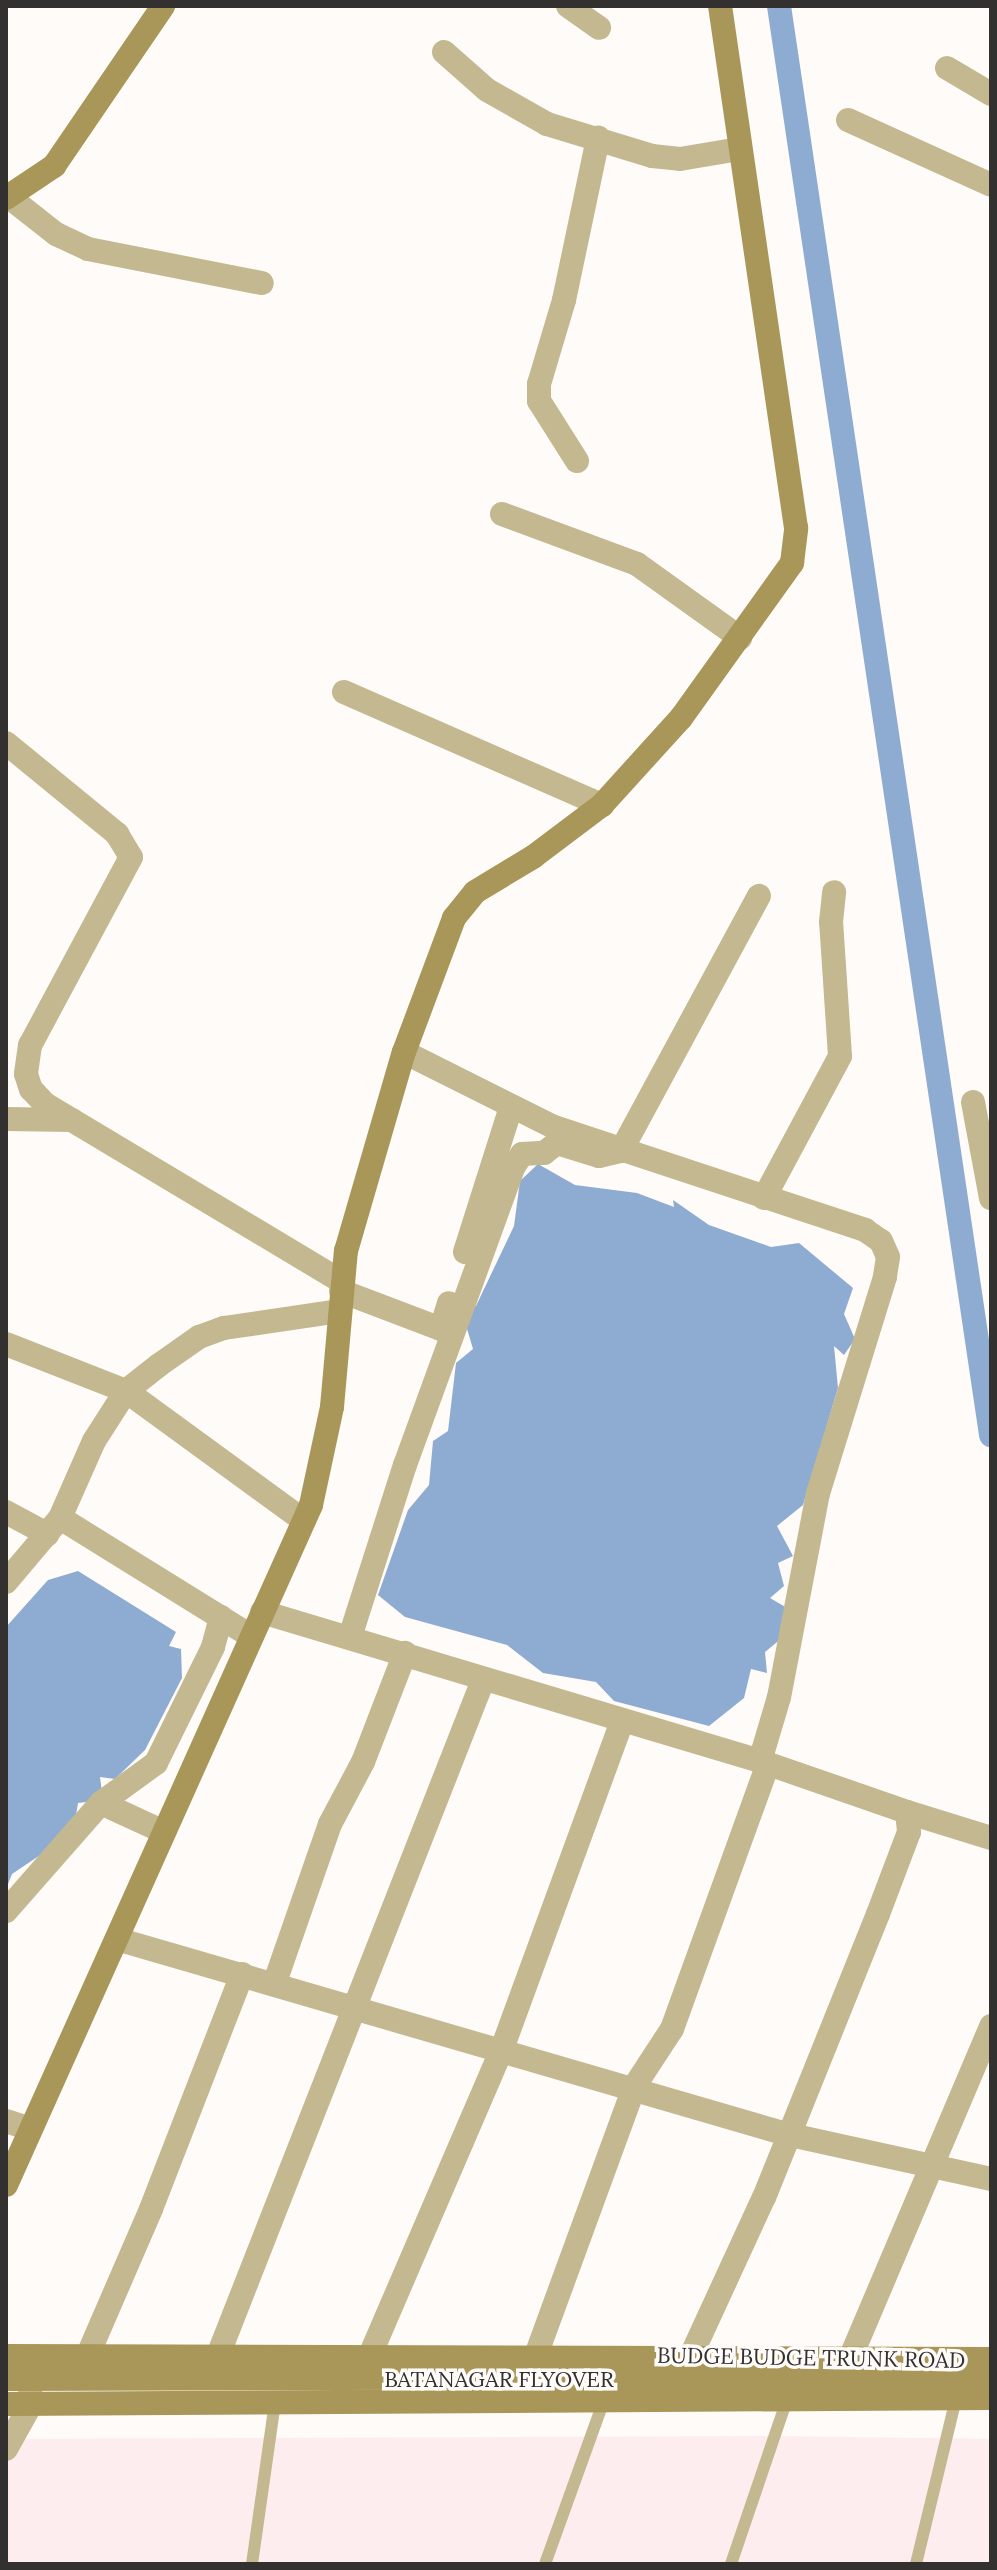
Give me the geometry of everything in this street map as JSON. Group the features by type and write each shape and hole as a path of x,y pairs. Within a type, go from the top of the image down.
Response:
{"street":[{"path":"163,6 54,166 8,197 56,234 88,249 262,283"},
{"path":"568,6 599,28"},
{"path":"6,2185 120,1940 249,1635 304,1521 332,1407 341,1295 404,1052 454,918 475,892 533,857 602,805 681,718 783,582 792,563 796,528 720,6"},
{"path":"444,52 487,90 524,114 652,156 680,159 739,149"},
{"path":"947,68 991,94"},
{"path":"848,120 991,185"},
{"path":"577,461 539,401 539,384 564,300 598,138"},
{"path":"502,514 637,564 740,638"},
{"path":"344,692 602,805"},
{"path":"6,743 117,834 131,857 30,1045 26,1074 31,1089 72,1120 341,1295 441,1329 511,1107"},
{"path":"764,1198 840,1056 831,922 834,892"},
{"path":"350,1637 405,1465 514,1166 522,1154 544,1153 557,1143 599,1156 621,1151 759,896"},
{"path":"404,1052 511,1107 621,1151 865,1230 881,1241 888,1257 818,1493 764,1763 672,2029 634,2087 535,2358"},
{"path":"973,1102 991,1198"},
{"path":"6,1119 72,1120"},
{"path":"6,1582 53,1526 94,1441 126,1391 199,1337 341,1295"},
{"path":"6,1344 126,1391 304,1521"},
{"path":"6,1512 53,1526 249,1635"},
{"path":"262,1612 764,1763 991,1838"},
{"path":"6,1911 101,1803 156,1763 213,1647 221,1617"},
{"path":"275,1982 330,1824 363,1762 405,1653"},
{"path":"217,2358 483,1680"},
{"path":"368,2360 502,2049 622,1721"},
{"path":"101,1803 164,1832"},
{"path":"691,2356 786,2134 909,1832 907,1812"},
{"path":"120,1940 275,1982 786,2134 991,2179"},
{"path":"87,2357 151,2209 242,1974"},
{"path":"849,2361 991,2026"},
{"path":"6,2121 30,2129"},
{"path":"6,2449 31,2404 17,2356"},
{"name":"BUDGE BUDGE TRUNK ROAD","path":"17,2356 368,2360 691,2356 849,2361 991,2359"},
{"name":"BATANAGAR FLYOVER","path":"6,2379 991,2376"},
{"name":"BUDGE BUDGE TRUNK ROAD","path":"6,2404 786,2402 991,2398"}],"lane":[{"path":"916,2564 956,2399"},
{"path":"731,2564 786,2402"},
{"path":"252,2564 275,2403"},
{"path":"545,2564 603,2403"}],"shaded area":[{"path":"776,2436 991,2439 991,2564 6,2564 6,2439"}],"water":[{"path":"538,1164 575,1185 637,1193 674,1207 673,1200 709,1225 771,1247 799,1243 853,1288 844,1314 855,1339 844,1355 834,1346 838,1388 803,1505 777,1526 793,1556 778,1563 784,1586 770,1598 794,1612 794,1628 765,1652 767,1673 751,1669 744,1698 709,1726 614,1701 596,1682 543,1673 507,1645 405,1617 378,1595 408,1510 429,1485 433,1441 448,1431 456,1363 473,1349 462,1312 476,1306 514,1226 520,1181"},
{"path":"78,1571 176,1632 169,1646 181,1649 182,1678 145,1750 115,1779 100,1777 103,1800 78,1803 73,1833 12,1874 6,1889 6,1627 48,1580"}],"waterway":[{"path":"779,6 991,1435"}]}
